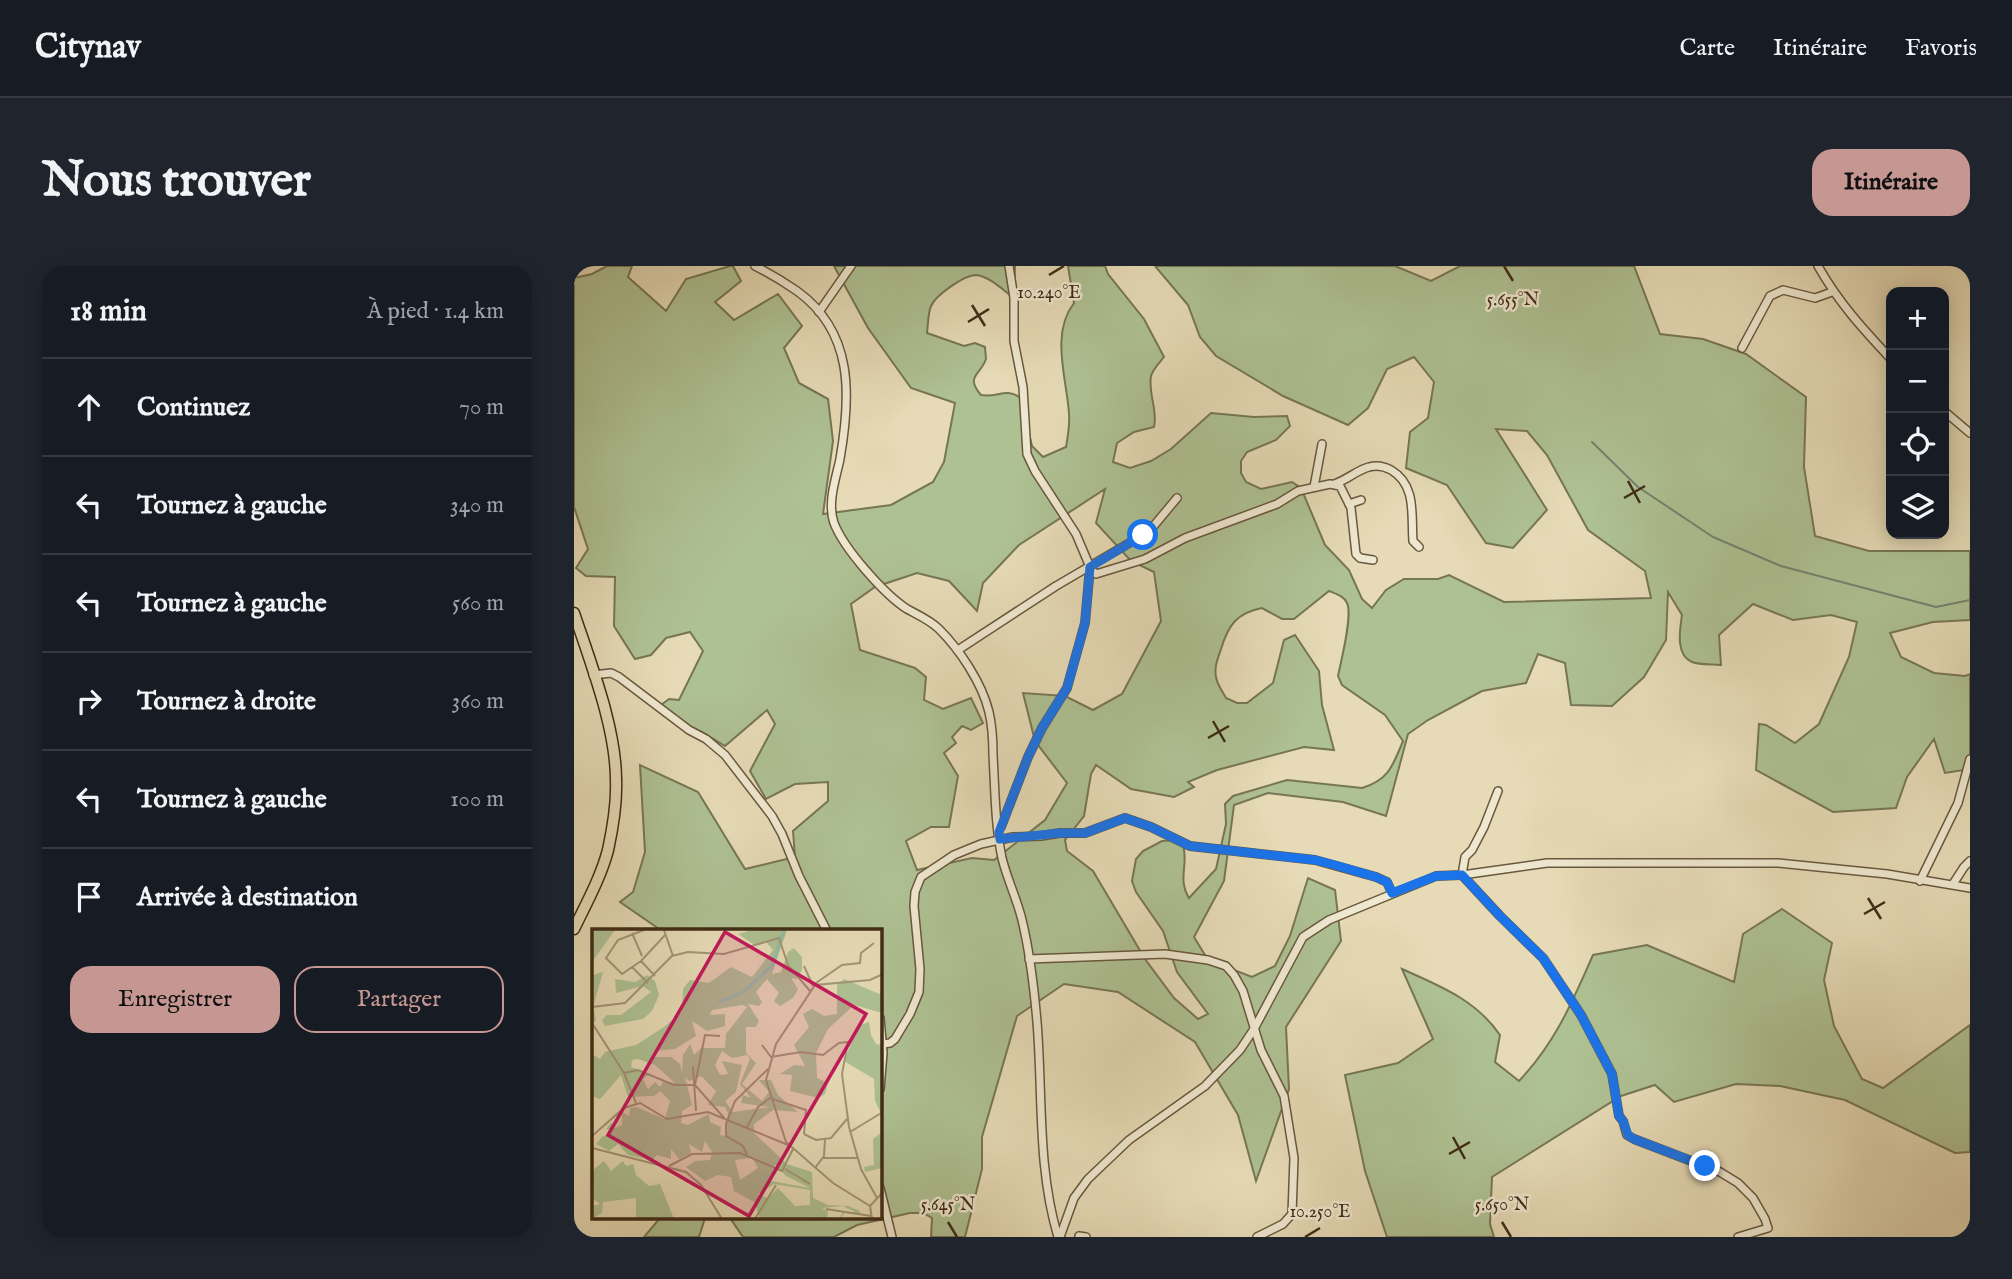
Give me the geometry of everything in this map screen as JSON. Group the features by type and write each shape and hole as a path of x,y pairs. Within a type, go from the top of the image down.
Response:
{"highway":[{"path":"574,614 613,748 617,780 607,852 590,898 574,929"}],"street":[{"path":"755,266 798,291 819,312 833,332 842,354 847,385 845,423 832,500 833,521 847,545 879,584 907,608 938,627 958,650 985,698 989,713 1002,858 1022,919 1034,981 1041,1067 1044,1162 1050,1206 1059,1237"},
{"path":"819,312 851,266"},
{"path":"1009,266 1014,298 1014,341 1023,387 1027,454 1076,534 1090,567 1096,574 1135,563 1196,533 1265,508 1298,491 1342,482 1367,467 1387,468 1406,484 1413,541 1419,547"},
{"path":"1818,266 1832,292 1886,354"},
{"path":"1742,348 1770,296 1783,290 1815,298 1832,292"},
{"path":"1946,413 1970,433"},
{"path":"1314,487 1322,444"},
{"path":"1331,485 1340,486 1349,503 1356,554 1360,558 1374,561"},
{"path":"958,650 1056,586 1143,535 1177,498"},
{"path":"1349,503 1361,500"},
{"path":"1000,836 1028,757 1067,688 1085,623 1090,567"},
{"path":"593,674 611,673 618,677 725,755 776,824 826,929"},
{"path":"1920,881 1958,803 1970,759"},
{"path":"1462,875 1465,857 1475,845 1498,791"},
{"path":"883,1044 895,1039 919,992 920,969 914,906 915,892 921,877 954,855 1000,836 1085,833 1125,818 1190,846 1315,860 1376,877 1387,882 1392,893"},
{"path":"1953,884 1970,861"},
{"path":"1059,1237 1074,1198 1088,1179 1129,1140 1205,1086 1240,1049 1254,1029 1303,937 1329,920 1436,876 1547,863 1778,863 1887,874 1969,887"},
{"path":"1462,875 1543,958 1581,1015 1612,1074 1619,1116 1628,1135 1720,1172 1738,1183 1753,1198 1768,1228 1738,1237"},
{"path":"1029,959 1165,954 1208,960 1226,966 1234,975 1243,991 1261,1050 1284,1096 1294,1166 1292,1214 1283,1224 1257,1237"},
{"path":"882,1035 882,1059"},
{"path":"882,1196 892,1237"}],"green space":[{"path":"607,266 632,266 628,277 666,311 686,279 733,266 741,281 715,302 734,320 778,294 802,326 784,348 799,383 828,399 833,441 823,514 891,505 933,482 944,462 955,403 911,388 868,328 834,266 1015,266 1014,298 981,276 965,278 944,291 931,306 927,333 964,346 975,343 985,347 986,359 974,380 976,389 981,395 1010,393 1021,398 1032,446 1043,457 1066,447 1068,435 1069,414 1061,343 1067,315 1074,303 1068,266 1105,266 1108,274 1144,319 1164,357 1151,376 1154,427 1134,432 1117,443 1113,462 1130,468 1151,461 1171,449 1211,413 1254,417 1287,416 1290,426 1276,440 1247,452 1241,461 1241,473 1246,482 1261,489 1292,482 1301,488 1325,545 1349,570 1362,599 1372,608 1386,590 1404,579 1438,579 1449,575 1504,602 1651,598 1645,571 1588,530 1547,455 1527,431 1496,429 1547,510 1513,548 1486,543 1447,485 1406,468 1410,432 1428,418 1434,382 1414,357 1387,369 1368,408 1348,425 1283,396 1216,356 1200,337 1188,305 1155,266 1395,266 1431,281 1460,266 1634,266 1660,334 1703,339 1746,354 1806,397 1804,467 1815,536 1869,551 1970,551 1970,620 1933,622 1890,633 1901,657 1934,673 1965,676 1970,674 1970,769 1945,773 1934,739 1907,777 1896,808 1833,812 1756,770 1759,724 1766,725 1795,743 1819,724 1849,657 1857,622 1831,615 1793,620 1753,604 1719,635 1721,665 1699,664 1687,659 1683,654 1680,641 1682,615 1668,592 1666,640 1644,677 1612,706 1571,705 1565,663 1538,654 1526,683 1482,691 1408,734 1386,816 1343,802 1268,793 1234,805 1224,881 1194,937 1208,960 1252,977 1275,966 1290,936 1308,878 1335,890 1341,941 1286,1027 1289,1089 1256,1181 1238,1115 1195,1042 1118,992 1064,984 1017,1016 982,1137 982,1169 965,1237 931,1237 932,1218 923,1213 882,1219 882,929 659,929 620,902 633,892 645,852 640,765 698,792 745,869 795,857 793,831 828,801 828,782 795,784 766,799 750,771 775,724 767,710 725,746 686,725 661,705 669,699 679,700 703,651 690,632 666,638 651,655 635,659 614,626 615,577 586,576 576,568 588,549 574,507 574,278 592,274","holes":["1105,489 1096,523 1131,561 1154,572 1161,621 1122,694 1093,710 1065,696 1023,693 1035,741 1067,783 1045,820 994,860 972,858 917,870 906,841 931,827 949,827 958,776 944,753 956,743 952,737 962,726 971,730 983,723 971,698 943,709 924,700 926,677 915,668 860,650 851,604 875,587 917,573 949,581 977,611 983,583 1019,545","1329,591 1347,603 1349,617 1338,676 1342,685 1385,715 1403,741 1389,771 1378,781 1362,788 1287,780 1233,796 1225,804 1226,824 1216,869 1189,898 1183,877 1183,845 1174,840 1162,841 1143,851 1136,859 1132,881 1136,892 1163,931 1177,972 1208,1014 1198,1019 1174,998 1145,959 1093,871 1067,851 1065,840 1084,816 1091,774 1096,765 1131,789 1174,797 1194,787 1188,782 1217,770 1304,747 1334,750 1322,705 1319,671 1295,635 1284,640 1273,683 1247,703 1237,703 1226,698 1217,682 1216,666 1230,627 1246,613 1262,608 1282,619 1294,619"]},
{"path":"1782,909 1832,943 1824,980 1834,1026 1862,1079 1883,1088 1970,1025 1970,1152 1955,1153 1845,1100 1780,1086 1736,1084 1674,1102 1655,1085 1621,1096 1492,1177 1490,1224 1494,1237 1387,1237 1365,1171 1345,1075 1398,1063 1433,1039 1402,969 1456,995 1480,1012 1500,1035 1495,1062 1519,1081 1553,1036 1593,955 1647,945 1734,982 1743,934"},
{"path":"658,1220 704,1220 699,1237 644,1237"},
{"path":"731,1220 879,1220 857,1225 834,1237 743,1237"}],"waterway":[{"path":"1592,442 1638,487 1713,537 1781,566 1936,607 1970,600"}],"route":[{"path":"1143,535 1090,567 1085,623 1067,688 1028,757 999,832 1000,839 1085,833 1125,818 1190,846 1315,860 1335,865 1387,882 1392,893 1436,876 1462,875 1543,958 1581,1015 1612,1074 1619,1116 1628,1135 1705,1166"}]}
